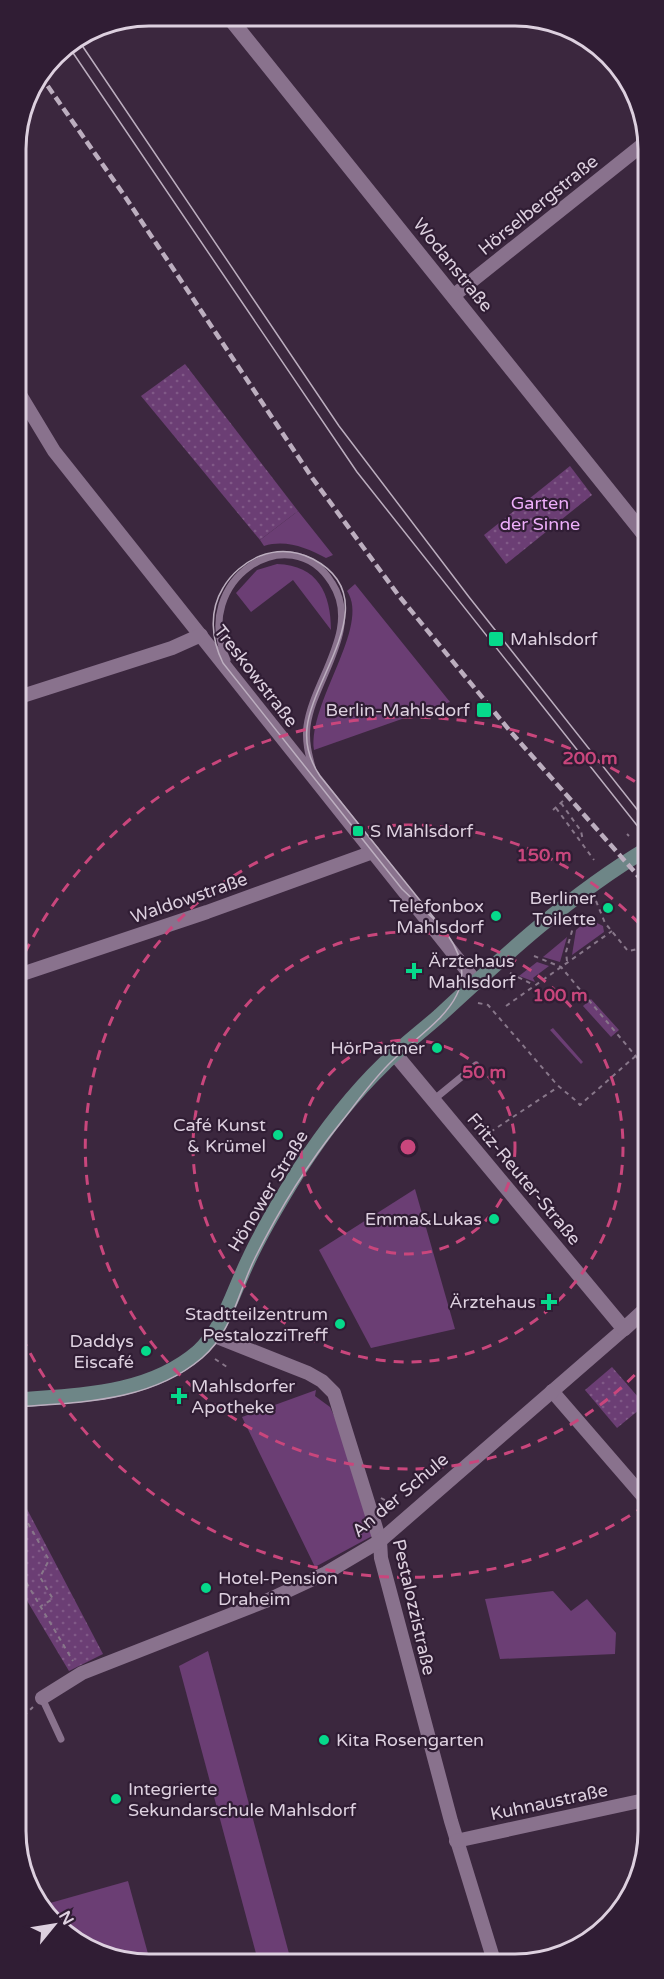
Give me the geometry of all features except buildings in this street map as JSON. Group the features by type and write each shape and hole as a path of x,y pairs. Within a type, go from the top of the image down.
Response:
{"main road":[{"name":"Hönower Straße","path":"26,1399 84,1395 132,1386 184,1362 212,1335 227,1310 248,1260 299,1171 343,1111 395,1054 476,982 570,902 638,855"}],"street":[{"name":"Wodanstraße","path":"236,26 638,527"},
{"name":"Hörselbergstraße","path":"453,296 638,148"},
{"name":"Treskowstraße","path":"26,405 54,451 476,982"},
{"path":"26,695 172,648 201,635"},
{"name":"Waldowstraße","path":"26,973 207,912 373,852"},
{"name":"Fritz-Reuter-Straße","path":"395,1054 624,1329"},
{"name":"An der Schule","path":"42,1698 81,1673 268,1600 326,1573 380,1541 638,1316"},
{"name":"Pestalozzistraße","path":"212,1335 308,1373 322,1381 334,1393 380,1541 383,1568 456,1841 492,1954"},
{"path":"552,1390 638,1490"},
{"name":"Kuhnaustraße","path":"456,1841 638,1801"}],"lane":[{"path":"247,694 220,643 219,613 226,591 239,574 262,560 283,556 309,562 332,583 341,608 338,635 307,726 307,744 314,780"},
{"path":"432,1101 476,1065"},
{"path":"42,1698 61,1739"}],"path":[{"path":"565,799 554,809 583,843 594,860"},
{"path":"561,803 581,831 583,843"},
{"path":"596,901 612,931 628,951 638,949"},
{"path":"567,962 566,952 574,924"},
{"path":"506,1006 612,931"},
{"path":"534,956 561,967 638,1059"},
{"path":"512,976 535,985"},
{"path":"478,1003 488,1005 558,1087 567,1090 580,1105 636,1056"},
{"path":"481,1139 558,1087"},
{"path":"214,1359 230,1369"},
{"path":"26,1520 49,1560 40,1577 53,1599 41,1606"},
{"path":"26,1581 81,1673"},
{"path":"26,1714 42,1698"}],"green space":[{"path":"185,364 298,511 260,540 141,396"},
{"name":"Garten der Sinne","path":"570,466 592,495 506,564 484,535"},
{"path":"298,511 333,555 326,558 288,544 264,546 260,540"},
{"path":"277,564 303,570 319,584 328,605 331,630 293,580 251,612 236,593 257,570"},
{"path":"355,584 450,702 314,750 315,731 320,710 346,644 351,624 352,606 347,591"},
{"path":"589,919 603,926 604,932 572,955 576,930"},
{"path":"567,937 560,962 543,957"},
{"path":"537,962 549,966 533,978 535,982 519,976"},
{"path":"591,999 619,1030 611,1037 583,1006"},
{"path":"553,1028 583,1062 581,1064 550,1030"},
{"path":"415,1189 455,1329 371,1348 319,1250"},
{"path":"612,1367 638,1397 638,1411 617,1428 585,1390"},
{"path":"316,1390 315,1396 330,1407 336,1420 374,1535 315,1567 242,1417"},
{"path":"26,1507 103,1654 69,1671 26,1599"},
{"path":"553,1591 571,1611 587,1599 616,1633 615,1654 500,1659 485,1599"},
{"path":"208,1651 289,1954 256,1954 179,1666"},
{"path":"128,1881 148,1954 109,1947 84,1935 84,1895 78,1895"}],"tram line":[{"path":"82,45 339,426 469,597 638,811"},
{"path":"72,52 357,472 638,827"},
{"path":"280,552 294,553 313,559 334,575 344,595 345,616 340,639 312,707 307,728 309,753 320,776 439,924 402,889 223,663 214,635 215,606 223,588 234,573 254,559 280,552"},
{"path":"26,1406 90,1401 137,1392 182,1373 212,1348 221,1337 264,1240 317,1153 378,1075 437,1020 450,1006 459,991 462,974 459,955 439,924"}],"railway":[{"path":"45,82 124,195 313,479 399,596 510,731 638,876"}],"place":[{"name":"Mahlsdorf","path":"496,639"},
{"name":"Berlin-Mahlsdorf","path":"484,710"},
{"name":"S Mahlsdorf","path":"358,831"},
{"name":"Berliner Toilette","path":"608,908"},
{"name":"Telefonbox Mahlsdorf","path":"496,916"},
{"name":"Ärztehaus Mahlsdorf","path":"414,971"},
{"name":"HörPartner","path":"437,1048"},
{"name":"Café Kunst & Krümel","path":"278,1135"},
{"name":"Emma&Lukas","path":"494,1219"},
{"name":"Ärztehaus","path":"549,1302"},
{"name":"Stadtteilzentrum PestalozziTreff","path":"340,1324"},
{"name":"Daddys Eiscafé","path":"146,1351"},
{"name":"Mahlsdorfer Apotheke","path":"179,1396"},
{"name":"Hotel-Pension Draheim","path":"206,1588"},
{"name":"Kita Rosengarten","path":"324,1740"},
{"name":"Integrierte Sekundarschule Mahlsdorf","path":"116,1799"}]}
